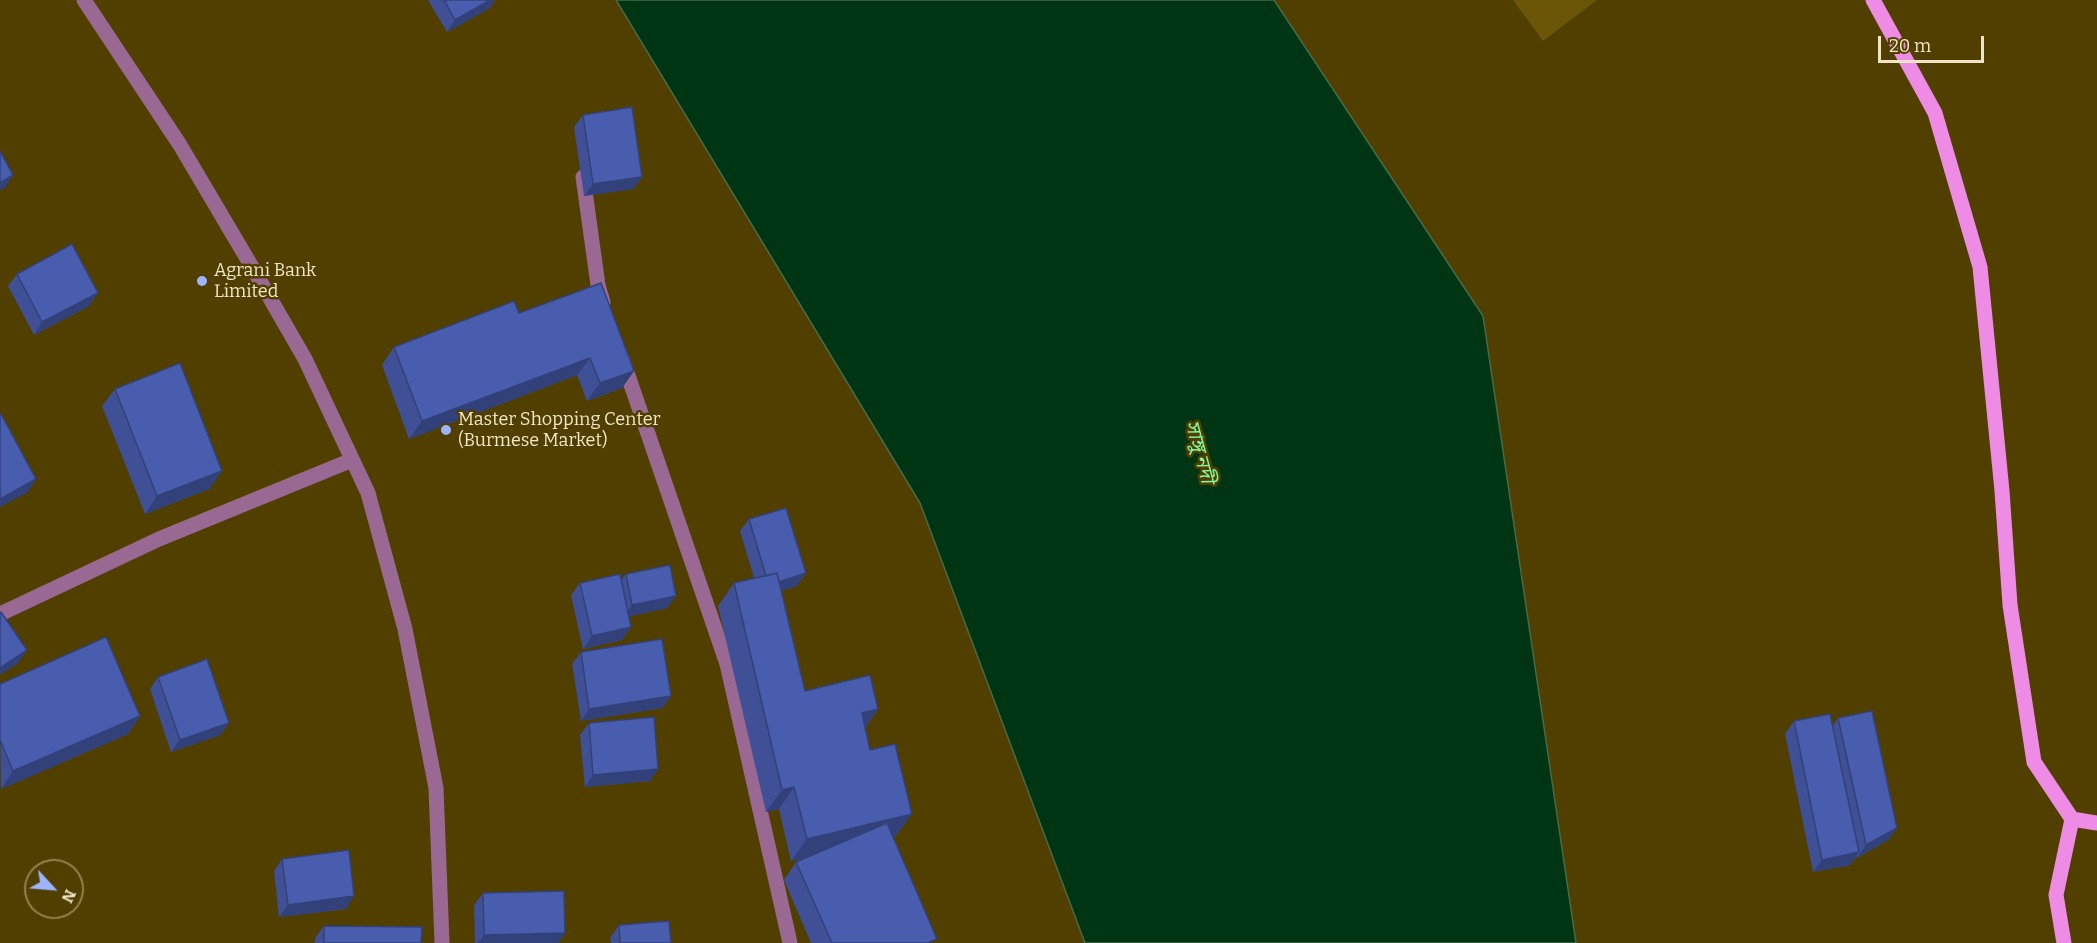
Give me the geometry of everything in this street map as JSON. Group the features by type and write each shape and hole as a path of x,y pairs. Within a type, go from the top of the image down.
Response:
{"main road":[{"path":"1873,0 1935,113 1980,267 2002,491 2010,605 2034,762 2072,819 2056,895 2064,943"},
{"path":"2072,819 2097,823"}],"street":[{"path":"84,0 180,146 252,267 304,359 368,493 405,629 436,788 442,943"},
{"path":"581,165 597,285 609,319"},
{"path":"616,341 727,664 790,943"},
{"path":"0,614 159,539 352,460"}],"shaded area":[{"path":"1513,0 1597,0 1543,41"}],"water":[{"name":"সাঙ্গু নদী","path":"616,0 1274,0 1483,316 1576,943 1085,943 920,503"}],"building":[{"path":"444,0 490,0 455,20"},
{"path":"632,107 642,177 593,184 583,115"},
{"path":"0,151 13,175 0,183"},
{"path":"72,244 98,293 42,322 17,274"},
{"path":"601,283 634,371 600,383 590,358 422,421 394,347 514,301 519,313"},
{"path":"180,363 222,471 157,496 115,389"},
{"path":"0,414 36,479 0,499"},
{"path":"786,508 806,573 779,582 777,573 766,576 749,519"},
{"path":"670,565 676,596 632,605 626,574"},
{"path":"777,573 805,691 870,675 878,709 862,713 870,750 895,744 912,814 807,839 794,787 782,790 734,583"},
{"path":"620,574 631,627 592,636 580,583"},
{"path":"0,613 27,650 0,668"},
{"path":"106,637 140,716 13,771 0,740 0,684"},
{"path":"662,639 671,696 589,709 581,652"},
{"path":"207,659 229,723 180,740 158,677"},
{"path":"1872,711 1897,828 1866,845 1838,718"},
{"path":"1830,714 1859,852 1822,860 1794,721"},
{"path":"654,717 658,769 593,775 589,723"},
{"path":"887,823 937,939 927,943 832,943 796,862"},
{"path":"349,850 354,896 288,905 282,859"},
{"path":"564,891 565,933 484,935 483,893"},
{"path":"669,921 671,943 620,943 619,925"},
{"path":"324,926 422,927 421,943 324,943"}],"place":[{"name":"Agrani Bank Limited","path":"202,281"},
{"name":"Master Shopping Center (Burmese Market)","path":"446,430"}]}
